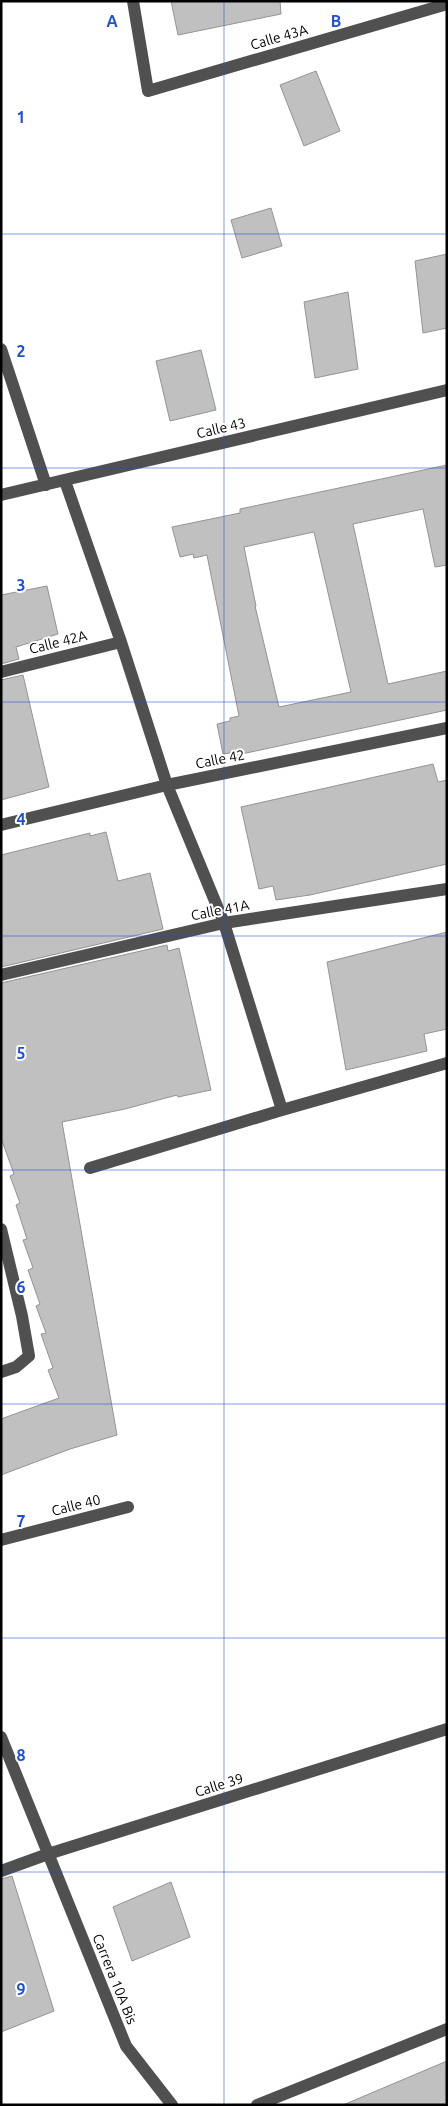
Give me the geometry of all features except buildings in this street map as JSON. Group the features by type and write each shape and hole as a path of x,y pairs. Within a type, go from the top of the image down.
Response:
{"street":[{"name":"Calle 43A","path":"133,1 148,91 447,4"},
{"path":"1,349 46,484"},
{"name":"Calle 43","path":"1,495 447,390"},
{"path":"65,481 121,642 167,785 224,923 282,1110"},
{"name":"Calle 42A","path":"1,672 121,642"},
{"name":"Calle 42","path":"1,824 167,785 447,728"},
{"name":"Calle 41A","path":"1,974 224,923 447,889"},
{"path":"90,1168 447,1063"},
{"path":"1,1229 22,1316 29,1356 16,1367 1,1372"},
{"name":"Calle 40","path":"1,1540 128,1507"},
{"name":"Calle 39","path":"1,1871 48,1854 447,1729"},
{"name":"Carrera 10A Bis","path":"1,1737 126,2046 172,2105"},
{"path":"258,2105 447,2029"}]}
